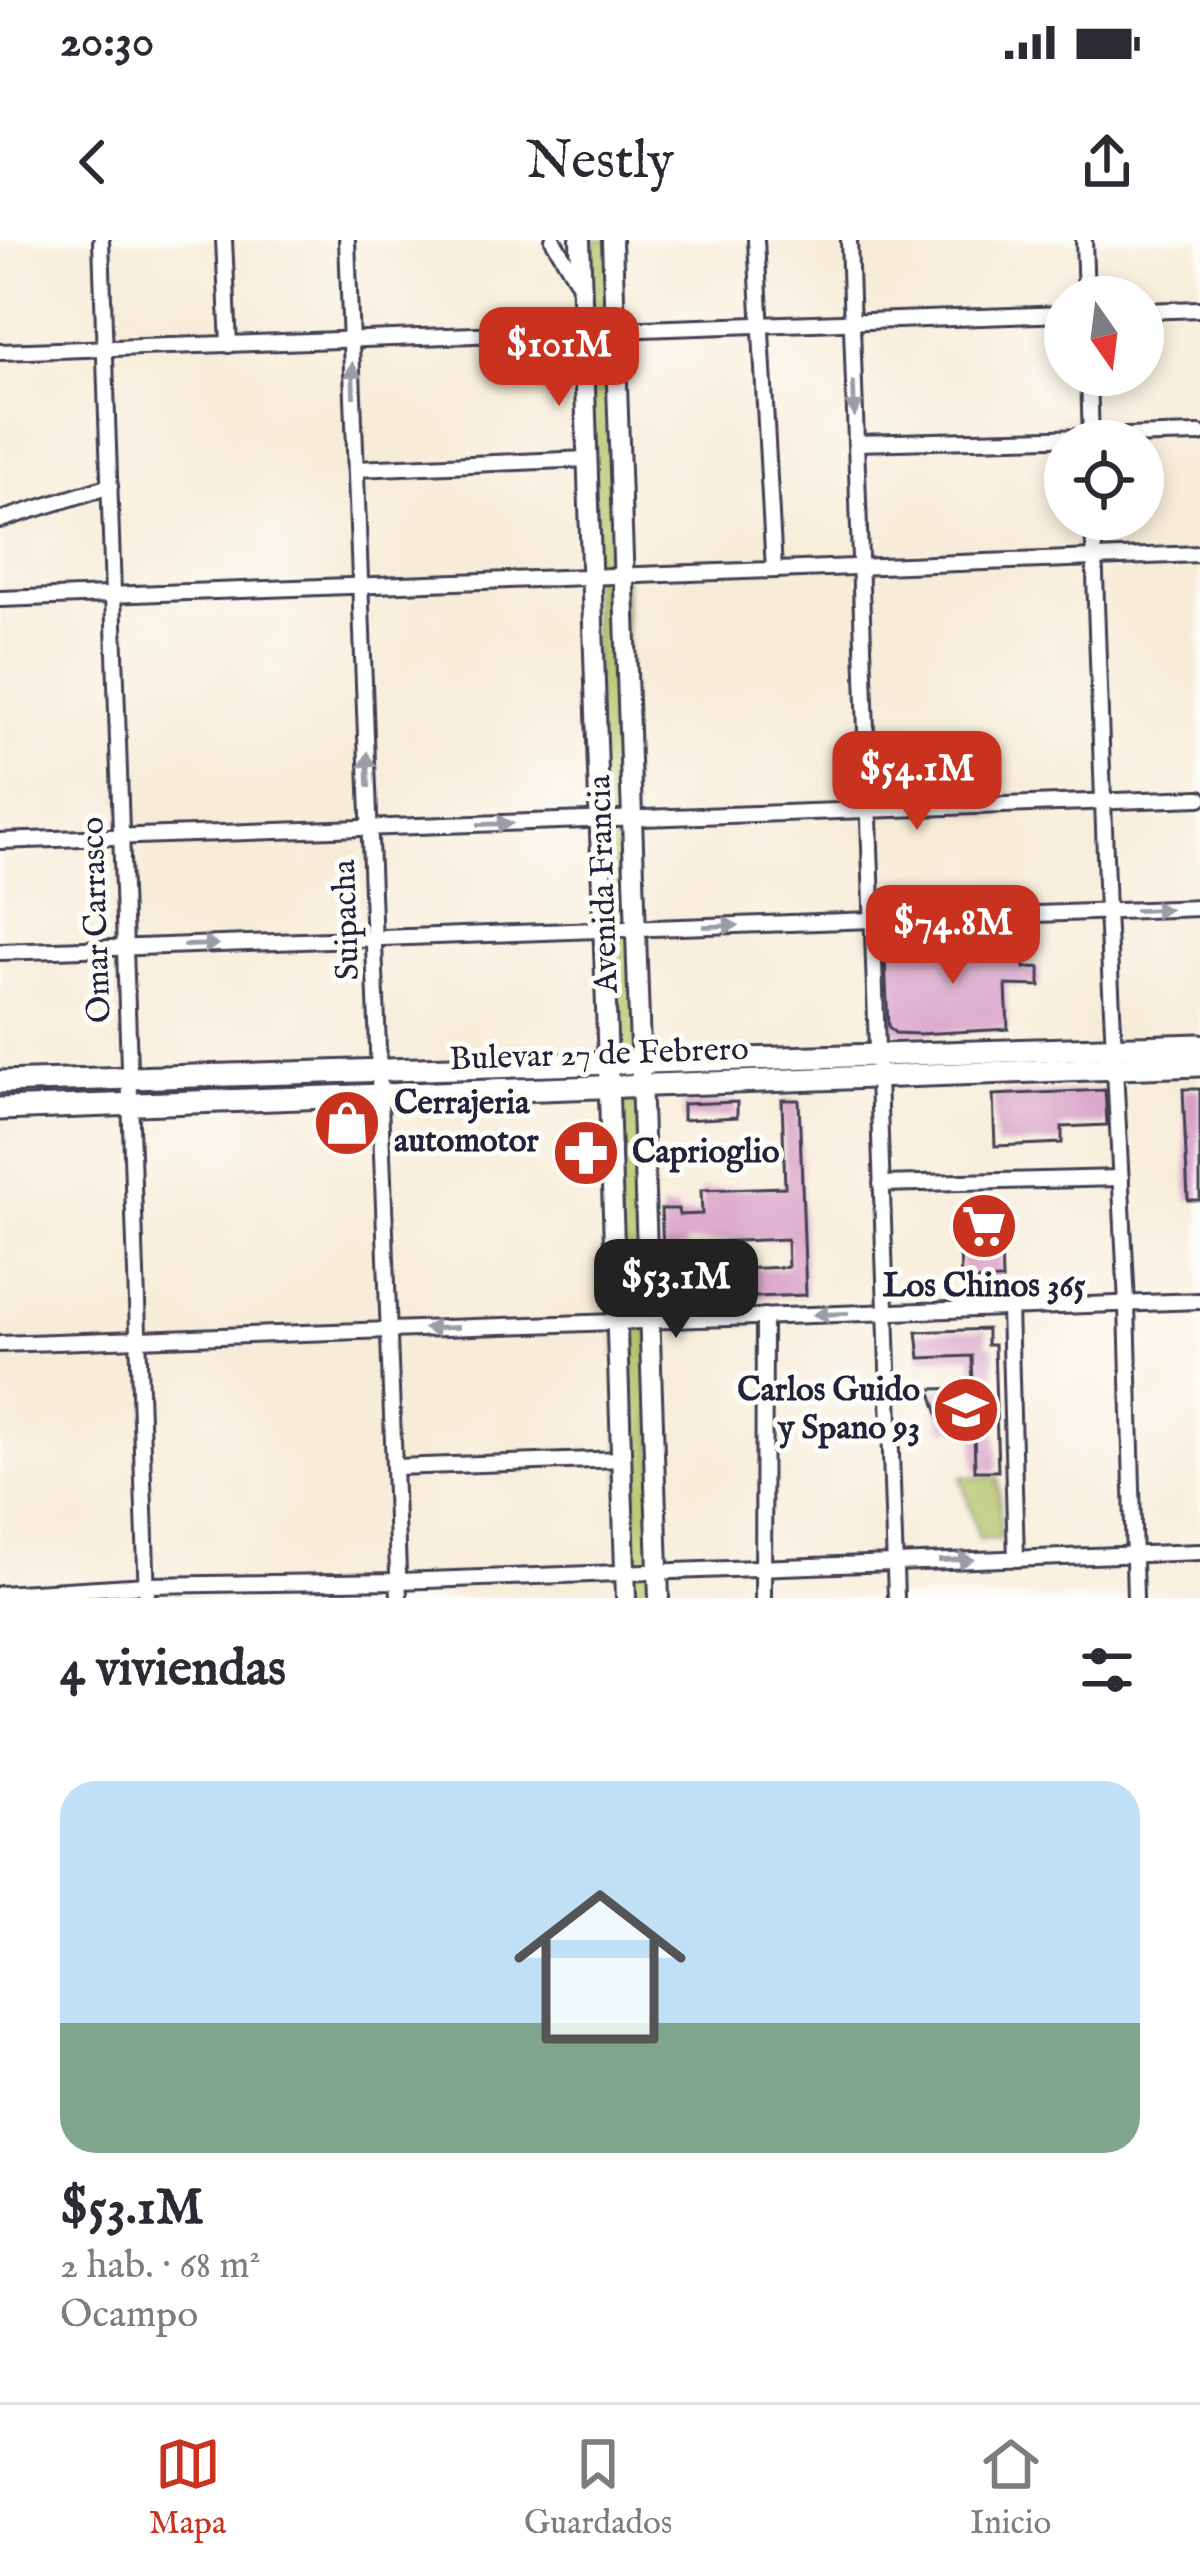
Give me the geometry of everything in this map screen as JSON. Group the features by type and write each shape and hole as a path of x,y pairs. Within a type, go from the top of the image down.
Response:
{"main road":[{"name":"Avenida Francia","path":"580,240 626,1598"},
{"name":"Avenida Francia","path":"612,240 658,1598"},
{"name":"Bulevar 27 de Febrero","path":"1116,1058 1200,1045"},
{"name":"Bulevar 27 de Febrero","path":"0,1109 380,1096 609,1077 877,1066 1116,1058 1200,1065"},
{"name":"Bulevar 27 de Febrero","path":"0,1082 380,1072 609,1077"}],"street":[{"name":"Omar Carrasco","path":"101,240 147,1591"},
{"path":"224,240 229,344"},
{"name":"Suipacha","path":"347,240 400,1598"},
{"path":"756,240 775,570"},
{"path":"849,240 896,1598"},
{"path":"1084,240 1085,276"},
{"path":"553,242 582,288"},
{"path":"1164,310 1200,309"},
{"path":"0,352 1044,315"},
{"path":"1164,436 1200,434"},
{"path":"856,443 1044,440"},
{"path":"356,469 588,459"},
{"path":"0,520 110,486"},
{"path":"1095,540 1135,1598"},
{"path":"0,599 1200,554"},
{"path":"0,842 1200,799"},
{"path":"0,952 1200,908"},
{"path":"881,1184 1120,1178"},
{"path":"0,1344 1200,1301"},
{"path":"1010,1307 1016,1559"},
{"path":"763,1598 764,1316"},
{"path":"394,1467 622,1459"},
{"path":"0,1594 1200,1552"}],"green space":[{"path":"580,240 612,240 659,1598 626,1598"},
{"path":"961,1477 998,1477 1001,1539 979,1539"}],"building":[{"path":"1023,943 1024,968 1040,967 1040,986 1006,985 1008,1029 919,1034 895,1033 888,1026 885,957 892,947"},
{"path":"1183,1089 1200,1089 1200,1200 1188,1200"},
{"path":"1105,1090 1107,1125 1062,1127 1062,1143 995,1146 993,1095"},
{"path":"782,1100 799,1100 806,1295 704,1299 703,1270 788,1267 787,1239 686,1243 681,1248 681,1267 664,1268 661,1209 678,1209 679,1215 702,1214 701,1190 785,1187"},
{"path":"737,1102 737,1117 683,1120 683,1104"},
{"name":"Los Chinos 365","path":"1000,1206 1002,1280 961,1281 960,1245 968,1245 968,1207"},
{"name":"Carlos Guido y Spano 93","path":"987,1329 987,1345 994,1345 998,1471 975,1471 974,1429 943,1430 930,1389 973,1388 972,1356 920,1358 917,1332"}],"place":[{"name":"Cerrajeria automotor","path":"347,1123"},
{"name":"Caprioglio","path":"586,1153"},
{"name":"Los Chinos 365","path":"984,1226"},
{"name":"Carlos Guido y Spano 93","path":"966,1410"}]}
